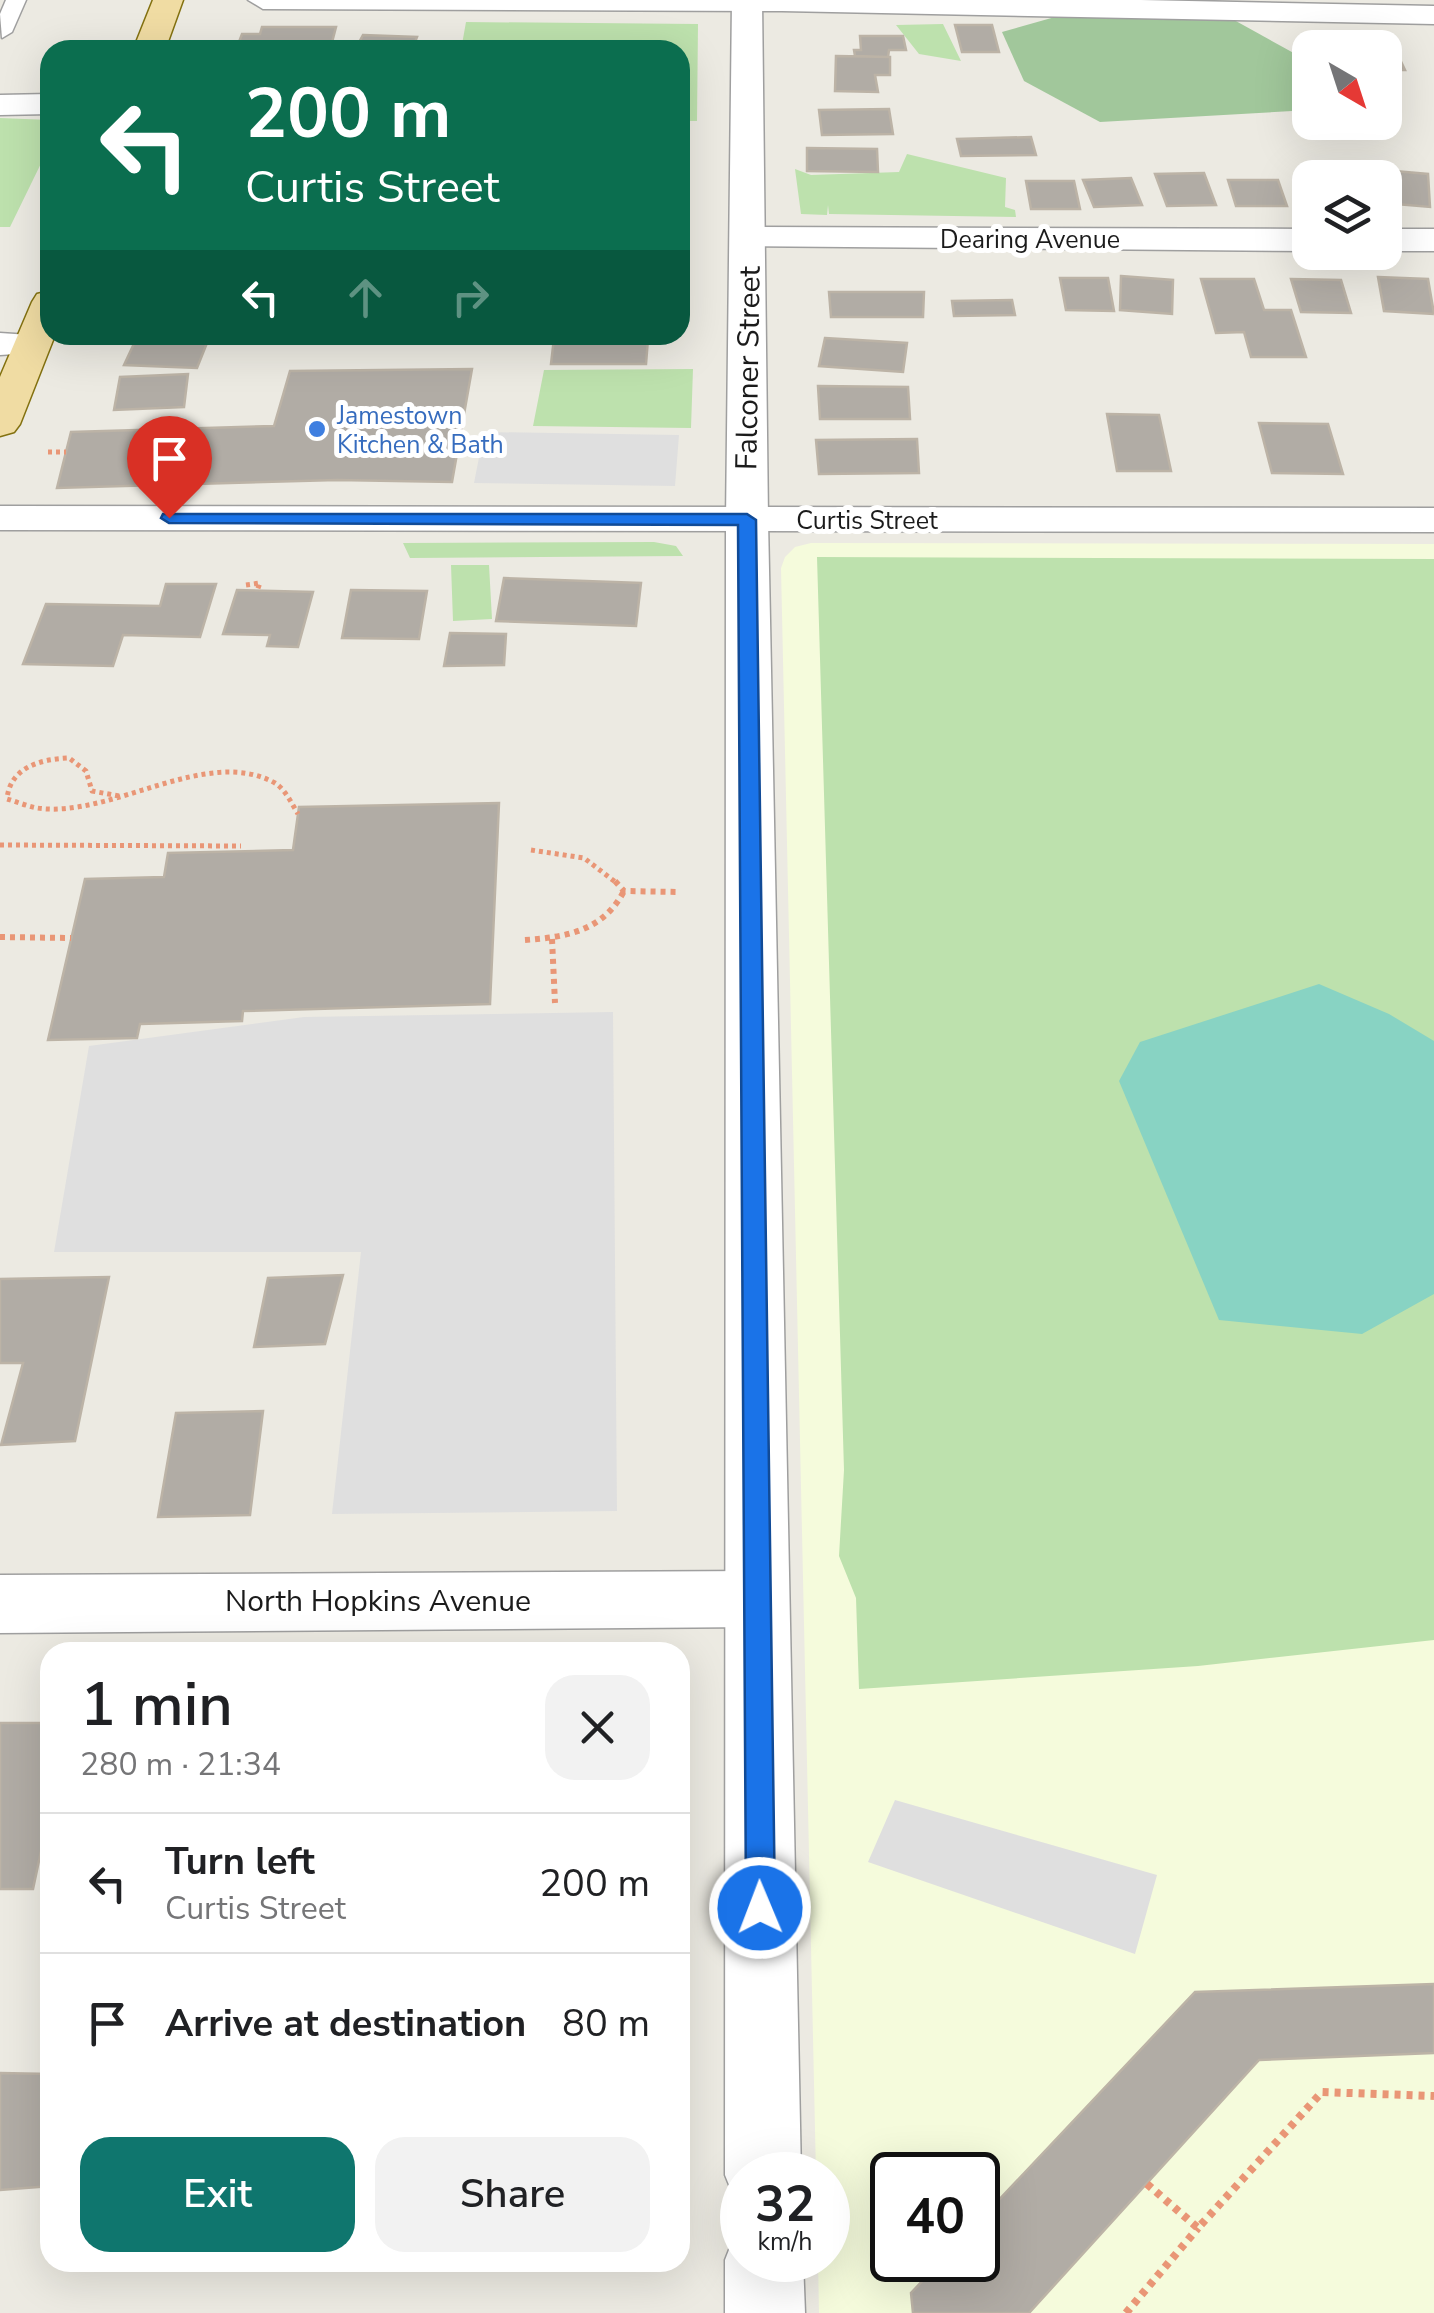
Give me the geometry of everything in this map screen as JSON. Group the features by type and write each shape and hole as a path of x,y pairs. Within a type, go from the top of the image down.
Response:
{"main road":[{"path":"152,40 168,0"},
{"path":"0,424 16,344 40,314"}],"street":[{"path":"263,0 1231,5 1434,15"},
{"name":"Falconer Street","path":"747,1 747,520 764,2152"},
{"path":"0,105 40,104"},
{"name":"Dearing Avenue","path":"750,238 1292,240"},
{"path":"1402,240 1434,240"},
{"name":"Curtis Street","path":"0,518 1434,520"},
{"name":"North Hopkins Avenue","path":"0,1604 756,1599"},
{"path":"764,2282 765,2313"}],"lane":[{"path":"2,32 16,0"}],"path":[{"path":"48,452 66,452"},
{"path":"246,585 260,584 257,591"},
{"path":"119,796 92,790 86,784 86,772 69,758 33,764 16,774 7,789 8,799 22,808 48,812 119,796 228,770 262,778 281,788 294,800 298,814"},
{"path":"0,845 241,846"},
{"path":"532,850 576,852 609,872 624,891"},
{"path":"624,891 678,892"},
{"path":"525,940 582,933 608,918 624,891"},
{"path":"0,936 71,938"},
{"path":"552,939 554,1002"},
{"path":"1126,2313 1322,2092 1434,2096"},
{"path":"1147,2184 1198,2228"}],"shaded area":[{"path":"484,432 679,435 675,486 474,483"},
{"path":"811,543 1434,544 1434,2313 819,2313 818,2282 850,2282 850,2152 815,2152 781,568 795,547"},
{"path":"1319,984 1389,1014 1434,1041 1434,1294 1362,1334 1219,1320 1119,1081 1140,1042"},
{"path":"613,1012 617,1511 332,1514 361,1252 54,1252 89,1046 304,1017"},
{"path":"895,1800 1157,1875 1135,1954 868,1862"}],"green space":[{"path":"1062,15 1225,15 1292,52 1292,111 1100,122 1024,81 1002,32"},
{"path":"466,22 698,24 697,121 690,121 690,40 463,40"},
{"path":"943,24 961,61 919,54 896,25"},
{"path":"0,118 40,120 40,166 10,227 0,227"},
{"path":"907,154 1006,178 1005,207 1015,210 1016,217 829,214 828,205 827,215 801,214 795,169 811,175 899,172"},
{"path":"693,369 691,428 533,426 544,370"},
{"path":"654,542 676,546 683,556 410,558 403,543"},
{"path":"817,557 1434,559 1434,1640 1198,1666 859,1689 856,1598 839,1556 844,1470"},
{"path":"451,565 489,565 492,619 453,621"}],"building":[{"path":"955,25 992,25 999,52 962,52"},
{"path":"262,27 336,27 333,40 240,40 242,34 260,34"},
{"path":"363,35 417,37 416,40 360,40"},
{"path":"860,36 903,36 906,50 889,50 888,57 855,56 854,50 861,50"},
{"path":"836,56 890,57 890,75 875,75 878,92 835,91"},
{"path":"889,109 893,134 822,135 819,110"},
{"path":"1031,137 1036,155 961,156 957,139"},
{"path":"807,148 877,149 878,172 807,171"},
{"path":"1402,172 1428,174 1430,207 1402,205"},
{"path":"1204,173 1216,205 1167,206 1155,174"},
{"path":"1131,178 1142,205 1094,207 1083,180"},
{"path":"1228,180 1278,180 1287,206 1236,206"},
{"path":"1026,181 1074,181 1080,209 1031,209"},
{"path":"1121,276 1173,280 1172,314 1120,310"},
{"path":"1378,277 1428,279 1434,314 1384,311"},
{"path":"1060,278 1108,278 1114,311 1066,310"},
{"path":"1201,279 1254,279 1264,310 1291,310 1306,357 1251,357 1244,332 1216,333"},
{"path":"1291,279 1341,280 1351,313 1301,312"},
{"path":"829,292 924,292 923,317 831,317"},
{"path":"1012,300 1015,315 954,316 952,301"},
{"path":"825,338 907,343 903,372 819,366"},
{"path":"133,345 206,345 197,368 124,365"},
{"path":"553,345 648,345 646,364 551,364"},
{"name":"Jamestown Kitchen & Bath","path":"472,369 452,482 337,480 57,488 71,432 274,426 290,371"},
{"path":"188,374 184,407 114,410 120,377"},
{"path":"818,386 908,387 910,419 820,419"},
{"path":"1107,414 1159,415 1171,471 1117,471"},
{"path":"1259,423 1328,424 1343,474 1272,473"},
{"path":"917,439 919,473 819,474 816,440"},
{"path":"504,578 641,583 636,626 496,621"},
{"path":"166,584 216,584 200,637 123,635 113,666 23,664 46,604 160,606"},
{"path":"237,590 313,592 298,647 267,646 270,635 223,634"},
{"path":"351,590 427,591 419,639 342,638"},
{"path":"450,633 506,634 504,665 444,666"},
{"path":"499,803 490,1004 243,1011 242,1021 140,1024 137,1038 48,1040 85,879 164,877 168,853 293,850 299,807"},
{"path":"343,1275 325,1344 254,1347 268,1278"},
{"path":"109,1277 75,1441 1,1445 23,1363 0,1363 0,1279"},
{"path":"263,1411 250,1515 158,1517 176,1413"},
{"path":"0,1723 40,1723 40,1856 33,1889 0,1889"},
{"path":"1434,1984 1434,2053 1259,2060 1029,2313 913,2313 911,2293 921,2282 1000,2282 1000,2199 1195,1992"},
{"path":"0,2073 40,2074 40,2187 0,2190"}],"place":[{"name":"Jamestown Kitchen & Bath","path":"317,429"}],"route":[{"path":"169,518 747,520 760,1908"}]}
